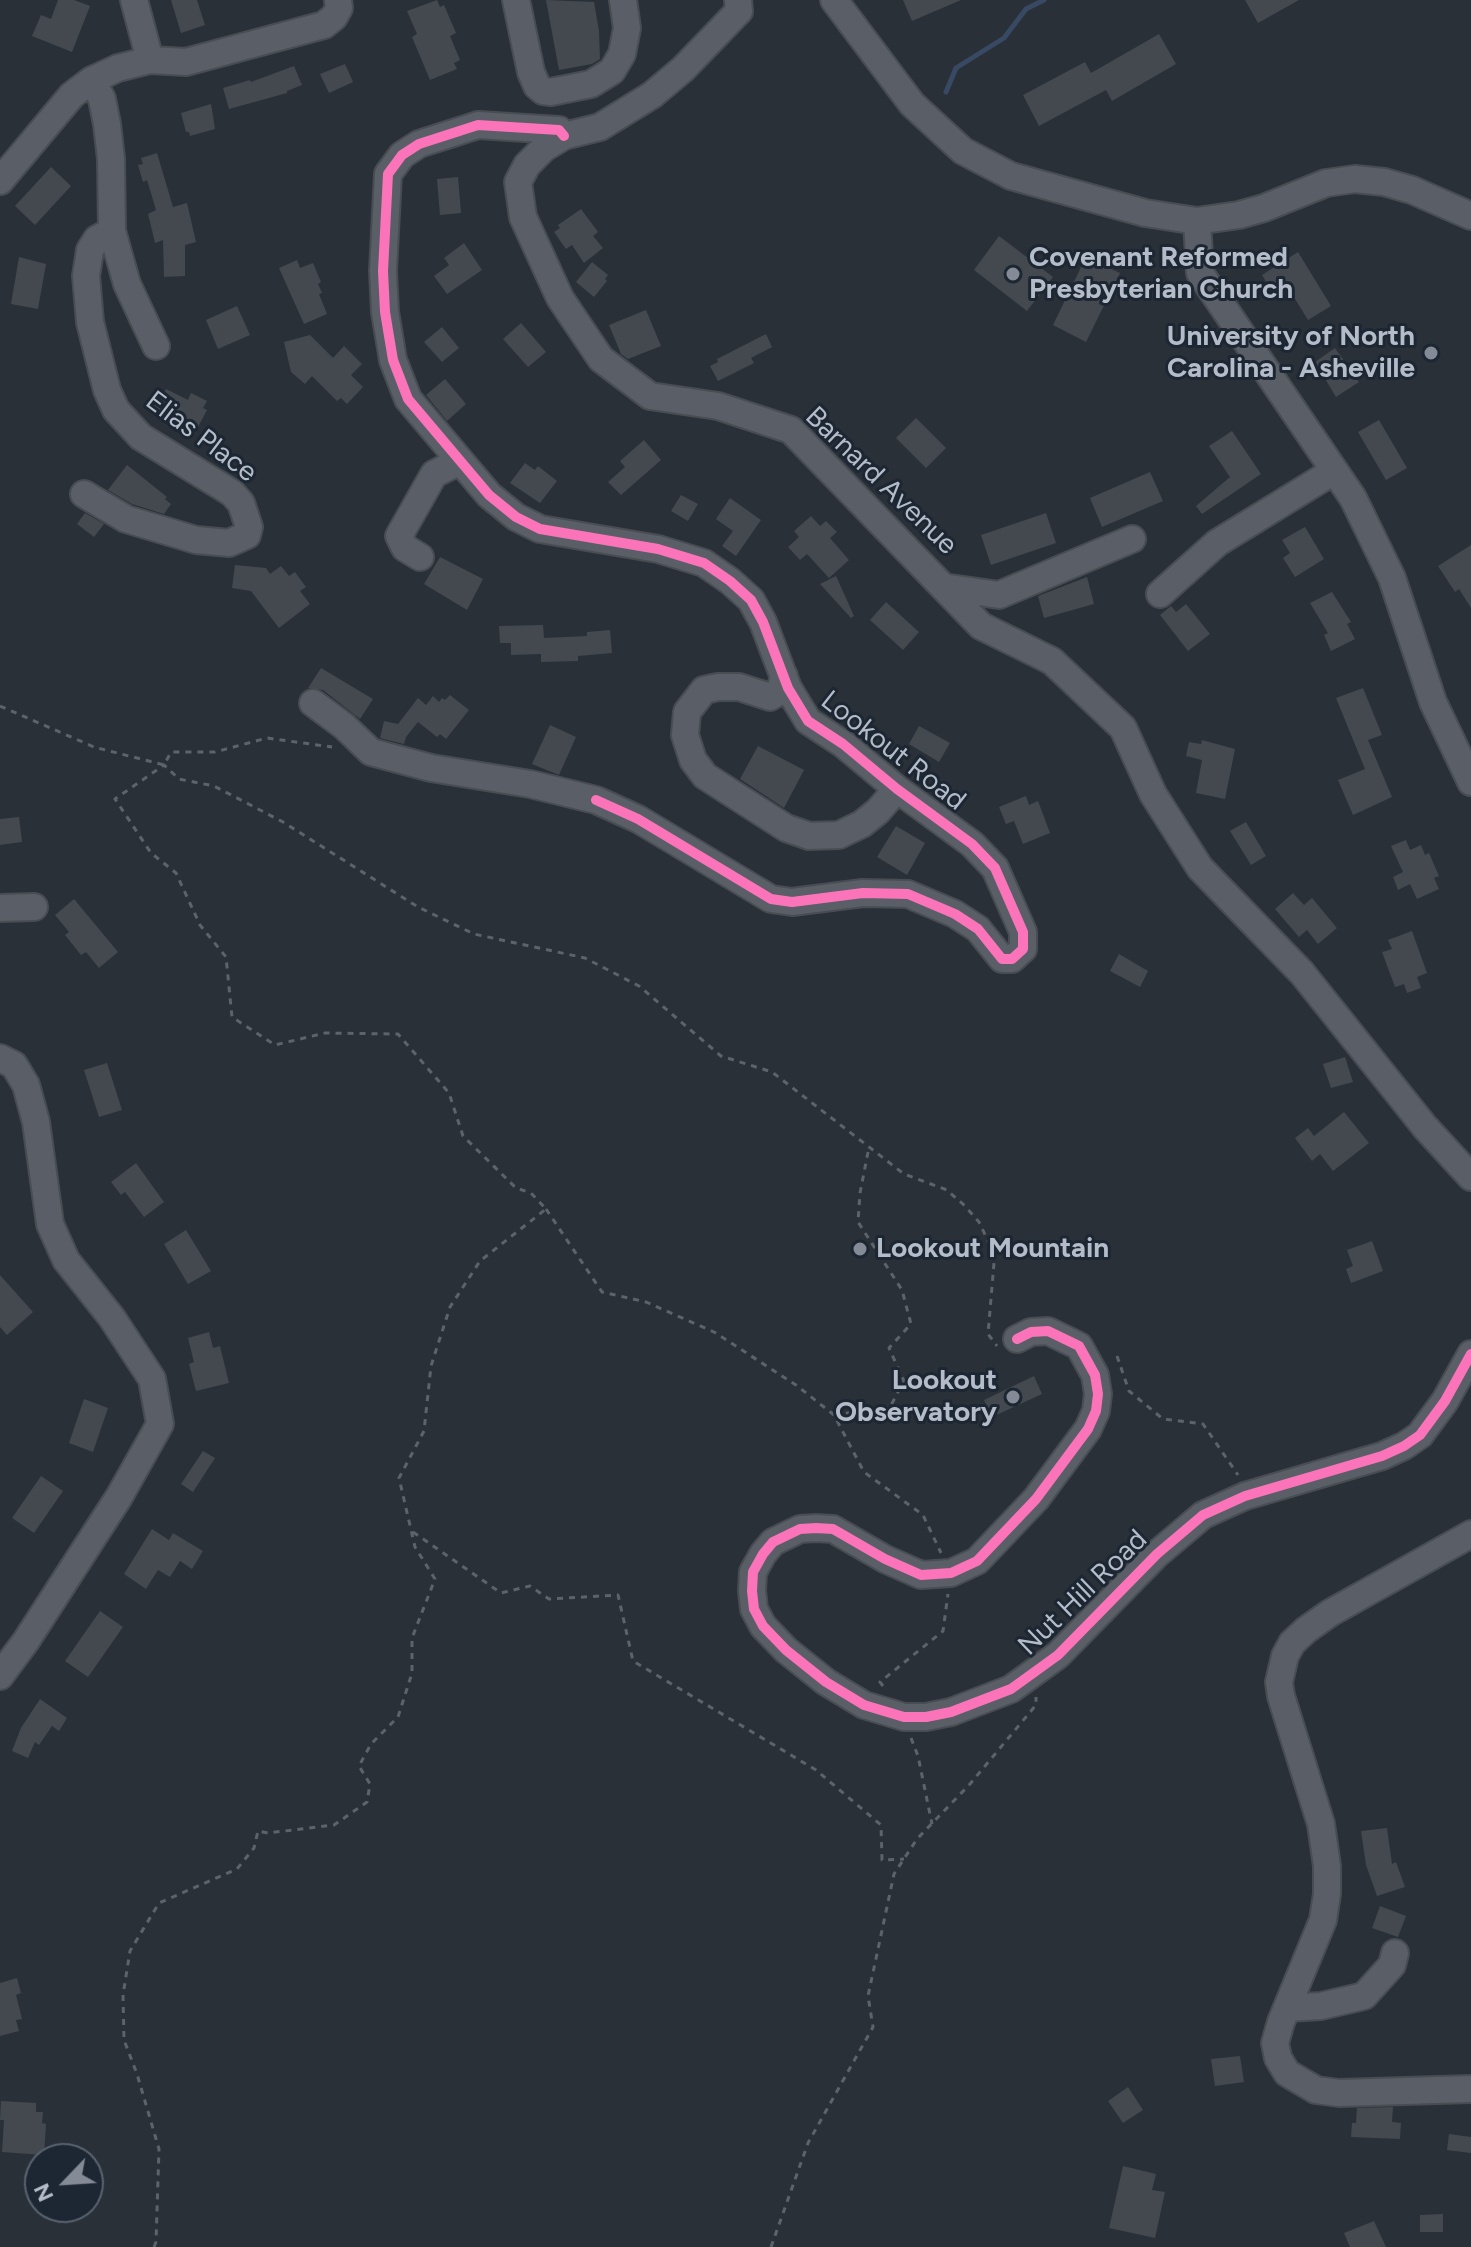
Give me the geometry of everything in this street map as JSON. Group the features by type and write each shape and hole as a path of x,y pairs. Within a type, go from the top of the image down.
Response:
{"street":[{"path":"134,0 150,60"},
{"path":"516,0 531,72 537,86 551,92 591,84 612,71 622,54 627,28 623,0"},
{"name":"Barnard Avenue","path":"738,0 739,11 683,69 652,95 600,127 564,136 544,148 527,165 518,182 523,217 560,298 601,359 650,396 718,406 791,430 981,626 1052,661 1123,728 1153,794 1200,868 1302,973 1425,1127 1471,1177"},
{"path":"834,0 912,104 963,151 983,164 1052,189 1145,213 1197,221 1239,215 1326,183 1355,179 1384,182 1412,190 1471,216"},
{"path":"0,181 72,95 92,80 118,68 150,60 186,62 324,25 334,17 339,4"},
{"path":"92,80 102,99 107,124 112,231 137,311 156,346"},
{"name":"Lookout Road","path":"371,752 431,768 530,784 596,800 638,819 771,899 792,902 863,893 908,894 955,914 978,929 1002,959 1012,959 1023,949 1023,932 995,868 972,844 897,789 843,744 808,721 797,707 751,600 704,563 658,549 540,529 516,517 489,495 408,399 393,360 385,312 383,271 388,174 402,155 419,144 478,125 559,130 564,136"},
{"path":"1197,221 1200,273 1353,498 1392,578 1433,702 1471,782"},
{"name":"Elias Place","path":"84,494 126,519 175,536 229,543 247,535 249,527 241,503 232,493 141,437 116,410 107,390 90,322 86,276 90,250 97,239 112,231"},
{"path":"420,557 405,548 399,536 434,474 460,461"},
{"path":"1160,594 1217,543 1334,471"},
{"path":"943,587 999,595 1132,539"},
{"path":"784,676 780,691 770,697 739,687 704,690 687,712 685,735 693,760 705,776 786,828 809,836 839,835 862,824 897,789"},
{"path":"313,703 344,726 371,752"},
{"path":"0,908 34,907"},
{"path":"0,1058 14,1065 26,1085 36,1122 50,1224 66,1260 112,1318 152,1379 160,1424 119,1497 0,1676"},
{"path":"951,1573 977,1561 1016,1521 1072,1451 1088,1429 1096,1411 1098,1394 1095,1375 1079,1346 1048,1331 1031,1332 1017,1339"},
{"name":"Nut Hill Road","path":"951,1573 921,1575 885,1559 833,1529 800,1529 773,1542 763,1554 753,1572 754,1609 763,1626 786,1650 826,1682 864,1705 904,1717 951,1712 1011,1689 1035,1673 1058,1655 1173,1539 1203,1515 1245,1496 1382,1456 1420,1435 1445,1401 1471,1354"},
{"path":"1471,1534 1330,1613 1292,1643 1285,1656 1279,1682 1281,1696 1321,1824 1327,1894 1323,1920 1275,2043 1278,2058 1287,2073 1316,2090 1339,2093 1471,2089"},
{"path":"1287,2008 1321,2006 1364,1996 1392,1965 1395,1953"}],"path":[{"path":"0,706 94,747 164,765 179,779 214,786 283,822 418,907 474,934 585,958 639,986 721,1056 772,1072 904,1174 947,1190 979,1222 990,1245 994,1263 988,1334 1000,1348 1017,1339"},
{"path":"371,752 267,738 215,752 171,752 164,765 115,799 151,853 176,873 200,925 226,957 232,1017 275,1045 325,1033 398,1034 449,1093 463,1136 516,1188 531,1193 546,1209 602,1292 646,1302 714,1332 796,1385 834,1415 864,1472 923,1515 951,1573"},
{"path":"834,1415 890,1407 904,1381 889,1348 911,1324 902,1290 858,1222 869,1147"},
{"path":"154,2247 159,2149 124,2040 123,1995 130,1951 159,1903 237,1869 254,1848 258,1831 268,1833 334,1825 367,1802 370,1784 359,1766 371,1744 398,1717 412,1673 412,1638 435,1579 415,1547 399,1478 424,1431 431,1366 450,1307 480,1261 546,1209"},
{"path":"1117,1356 1129,1391 1163,1419 1203,1424 1244,1484"},
{"path":"411,1531 501,1593 530,1586 549,1599 618,1595 633,1661 816,1770 881,1825 882,1860 904,1859"},
{"path":"771,2247 808,2143 873,2027 868,1996 894,1874 917,1839 970,1784 1036,1705 1035,1673"}],"building":[{"path":"58,0 74,0 90,6 72,52 32,36 41,15 51,19"},
{"path":"171,0 197,0 205,25 181,33"},
{"path":"437,0 440,7 444,5 456,33 450,36 460,60 454,63 457,69 430,80 412,37 417,34 407,11"},
{"path":"546,0 594,2 600,59 592,64 559,70"},
{"path":"903,0 961,0 912,21"},
{"path":"1245,0 1299,0 1258,23"},
{"path":"1159,34 1176,64 1112,101 1106,90 1039,126 1023,95 1085,62 1091,73"},
{"path":"345,64 353,82 329,93 320,74"},
{"path":"294,66 302,85 287,93 229,109 223,88 251,82"},
{"path":"211,104 215,129 190,136 181,113"},
{"path":"157,153 173,207 187,203 196,242 185,245 185,276 164,277 163,240 155,243 148,214 156,210 147,180 143,182 138,165 143,164 141,158"},
{"path":"51,167 71,186 35,225 15,206"},
{"path":"458,177 461,213 440,215 437,179"},
{"path":"581,209 598,232 593,236 603,248 584,263 572,245 566,249 554,232 560,228 558,225"},
{"name":"Covenant Reformed Presbyterian Church","path":"999,236 1053,277 1027,311 974,270"},
{"path":"464,243 482,270 447,294 434,276 449,265 444,258"},
{"path":"1298,252 1331,306 1308,320 1287,286 1274,295 1262,275"},
{"path":"19,257 46,264 38,309 11,304"},
{"path":"1086,257 1120,273 1086,342 1053,325"},
{"path":"297,260 300,268 313,263 321,282 318,284 322,293 319,294 327,314 304,324 279,268"},
{"path":"592,262 608,275 594,297 576,282"},
{"path":"237,306 250,335 218,349 206,320"},
{"path":"646,310 661,346 628,359 621,354 609,325"},
{"path":"521,323 546,352 528,367 503,339"},
{"path":"442,327 459,348 442,362 424,342"},
{"path":"766,334 772,347 751,358 754,363 718,381 710,366 718,362 717,359"},
{"path":"310,335 333,358 344,346 362,364 351,375 363,387 347,404 341,398 337,401 312,376 305,384 291,372 284,342"},
{"path":"1335,348 1359,382 1336,397 1315,362"},
{"path":"445,379 466,404 447,421 426,395"},
{"path":"166,389 188,400 191,393 207,401 203,408 207,410 198,427 190,423 187,429 150,410 156,398 161,400"},
{"path":"916,418 946,448 926,468 896,438"},
{"path":"1379,420 1407,468 1386,480 1358,432"},
{"path":"1232,431 1261,474 1202,514 1196,506 1230,477 1209,446"},
{"path":"644,440 661,460 621,495 608,482 625,467 620,461"},
{"path":"525,463 535,470 538,466 557,481 540,503 510,483"},
{"path":"127,465 167,497 165,499 171,504 164,514 132,504 108,490"},
{"path":"1150,472 1163,501 1102,527 1090,498"},
{"path":"681,495 698,504 688,521 671,511"},
{"path":"730,498 761,520 736,556 722,546 733,531 716,519"},
{"path":"85,513 104,524 94,537 77,524"},
{"path":"1046,513 1056,543 991,565 981,535"},
{"path":"811,516 820,526 826,521 837,532 830,538 849,560 829,578 807,554 800,560 788,547 799,537 794,531"},
{"path":"1305,527 1324,559 1295,577 1283,558 1290,553 1282,540"},
{"path":"1471,545 1471,608 1459,589 1455,592 1438,566"},
{"path":"440,557 483,579 467,610 424,584"},
{"path":"235,565 266,568 270,574 281,566 289,576 295,572 306,587 300,591 310,604 279,628 251,591 232,588"},
{"path":"836,576 854,616 851,618 820,584"},
{"path":"1087,577 1094,604 1044,618 1038,596"},
{"path":"1332,592 1351,622 1347,624 1355,639 1331,651 1324,635 1328,633 1310,603"},
{"path":"886,602 919,632 903,650 870,620"},
{"path":"1186,604 1210,634 1188,651 1160,615 1171,606 1176,612"},
{"path":"543,625 544,638 587,636 587,632 610,630 612,653 578,656 578,661 541,662 541,654 511,655 511,643 500,643 499,626"},
{"path":"321,668 373,699 360,719 323,690 308,688"},
{"path":"1363,688 1382,735 1368,740 1392,797 1353,815 1338,780 1365,769 1336,698"},
{"path":"450,695 469,710 446,739 440,734 437,737 418,722 404,744 380,738 384,721 398,724 418,698 426,705 433,696 439,702"},
{"path":"550,725 576,737 559,775 532,764"},
{"path":"919,726 950,743 939,762 909,744"},
{"path":"1202,740 1235,749 1225,799 1196,793 1202,760 1186,756 1189,742 1201,744"},
{"path":"758,746 804,770 784,808 740,779"},
{"path":"1026,796 1029,805 1038,801 1050,833 1023,844 1014,821 1006,824 999,807"},
{"path":"19,817 22,842 0,845 0,819"},
{"path":"1246,822 1266,856 1251,865 1230,831"},
{"path":"896,826 925,843 907,875 877,857"},
{"path":"1406,840 1410,850 1421,845 1425,855 1429,853 1439,876 1434,878 1439,889 1417,899 1410,884 1398,890 1393,877 1403,872 1391,846"},
{"path":"1293,893 1304,905 1312,898 1337,928 1318,944 1307,930 1299,937 1275,909"},
{"path":"74,899 118,952 99,968 86,952 81,955 65,935 69,932 55,915"},
{"path":"1412,931 1427,973 1417,977 1421,988 1407,993 1404,984 1395,987 1382,952 1392,949 1388,940"},
{"path":"1119,954 1148,971 1140,987 1110,971"},
{"path":"1345,1057 1353,1082 1331,1088 1323,1064"},
{"path":"107,1063 122,1110 99,1117 84,1070"},
{"path":"1344,1112 1369,1143 1333,1171 1320,1154 1312,1161 1295,1138 1308,1128 1314,1136"},
{"path":"136,1163 164,1202 144,1217 125,1192 121,1195 111,1182"},
{"path":"186,1230 211,1271 188,1284 164,1244"},
{"path":"1372,1241 1383,1271 1351,1283 1346,1269 1353,1266 1347,1250"},
{"path":"0,1275 33,1312 7,1335 0,1327"},
{"path":"209,1332 213,1348 220,1346 229,1383 196,1391 189,1364 194,1362 188,1338"},
{"name":"Lookout Observatory","path":"1034,1376 1042,1394 992,1417 984,1400"},
{"path":"84,1399 108,1408 93,1452 69,1443"},
{"path":"203,1451 215,1458 193,1492 181,1484"},
{"path":"41,1476 63,1491 34,1533 12,1518"},
{"path":"152,1529 169,1540 173,1533 203,1551 192,1569 180,1561 170,1577 158,1570 146,1589 124,1574"},
{"path":"100,1611 123,1627 88,1677 65,1661"},
{"path":"40,1699 67,1718 59,1731 52,1726 39,1745 35,1742 28,1758 12,1751 21,1728"},
{"path":"1387,1828 1392,1864 1396,1862 1405,1887 1377,1896 1366,1865 1361,1831"},
{"path":"1380,1906 1406,1916 1398,1937 1372,1928"},
{"path":"17,1978 21,1993 16,1995 22,2019 16,2020 19,2031 0,2036 0,1983"},
{"path":"1240,2056 1244,2082 1215,2086 1211,2059"},
{"path":"1128,2087 1143,2110 1123,2123 1108,2101"},
{"path":"1,2101 36,2103 36,2112 43,2112 42,2123 46,2124 45,2143 24,2143 24,2154 2,2152 4,2120 0,2120"},
{"path":"1393,2107 1392,2122 1401,2123 1400,2139 1351,2137 1357,2108"},
{"path":"1449,2134 1471,2137 1471,2153 1447,2150"},
{"path":"1123,2166 1156,2174 1152,2190 1165,2192 1155,2238 1109,2228"},
{"path":"1443,2214 1443,2232 1420,2232 1420,2215"},
{"path":"1374,2221 1386,2247 1350,2247 1344,2233"}],"waterway":[{"path":"946,92 956,68 1004,38 1026,9 1044,0"}],"cycle path":[{"path":"564,136 559,130 478,125 419,144 402,155 388,174 383,271 385,312 393,360 408,399 489,495 516,517 540,529 658,549 704,563 730,581 751,600 763,622 788,688 808,721 843,744 897,789 972,844 995,868 1023,932 1023,949 1012,959 1002,959 978,929 955,914 908,894 863,893 792,902 771,899 638,819 596,800"},
{"path":"1017,1339 1031,1332 1048,1331 1079,1346 1095,1375 1098,1394 1096,1411 1088,1429 1036,1499 977,1561 951,1573 921,1575 885,1559 833,1529 816,1528 800,1529 773,1542 753,1572 754,1609 763,1626 786,1650 826,1682 864,1705 904,1717 926,1717 951,1712 1011,1689 1058,1655 1157,1554 1203,1515 1245,1496 1382,1456 1420,1435 1445,1401 1471,1354"}],"place":[{"name":"Covenant Reformed Presbyterian Church","path":"1013,274"},
{"name":"University of North Carolina - Asheville","path":"1431,353"},
{"name":"Lookout Mountain","path":"860,1249"},
{"name":"Lookout Observatory","path":"1013,1397"}]}
